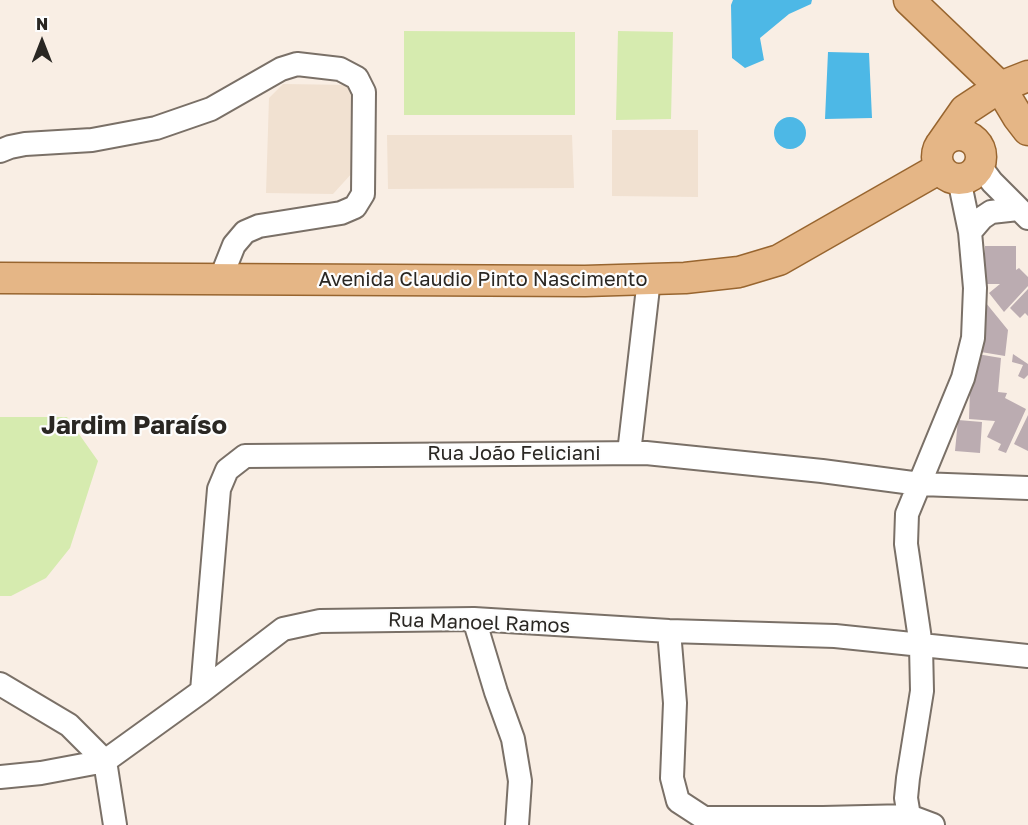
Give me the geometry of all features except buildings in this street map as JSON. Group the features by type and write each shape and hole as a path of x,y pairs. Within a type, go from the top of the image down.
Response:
{"main road":[{"path":"909,0 1000,87 1024,120 960,161"},
{"path":"960,49 966,82 960,161"},
{"path":"965,110 1000,87 1028,76"},
{"name":"Avenida Claudio Pinto Nascimento","path":"0,278 585,281 685,278 739,272 779,260 960,161"}],"street":[{"path":"0,151 25,144 92,140 156,128 211,109 281,69 297,64 340,69 357,78 364,92 363,194 355,207 341,213 259,226 245,232 234,245 220,280"},
{"path":"960,161 1023,213"},
{"path":"911,820 906,798 922,691 921,646 906,544 907,514 963,378 973,338 975,288 960,161"},
{"path":"969,232 991,212 1023,213"},
{"path":"629,453 649,279"},
{"name":"Rua João Feliciani","path":"202,691 219,489 227,470 245,456 629,453 822,471 920,484 1028,488"},
{"path":"474,619 513,739 520,782 517,825"},
{"name":"Rua Manoel Ramos","path":"105,761 283,629 320,621 474,619 669,631 835,636 1028,656"},
{"path":"669,631 675,703 672,778 678,801 704,818 911,820 933,825"},
{"path":"0,684 69,725 105,761 115,825"},
{"path":"0,777 41,773 105,761"}],"shaded area":[{"path":"283,84 352,85 353,172 333,194 266,193 269,98"},
{"path":"612,130 698,130 698,197 612,196"},
{"path":"387,135 572,135 574,188 388,189"}],"green space":[{"path":"404,31 575,32 575,115 404,115"},
{"path":"618,31 673,32 671,119 616,120"},
{"path":"0,417 67,417 98,461 70,548 46,578 11,596 0,596"}],"water":[{"path":"733,0 812,0 811,4 789,14 760,38 764,60 745,68 732,58 731,5"},
{"path":"828,52 869,53 872,118 825,119"},
{"path":"790,117 802,121 806,133 802,145 790,149 778,145 774,133 778,121"}],"district":[{"name":"Jardim Paraíso","path":"134,426"}]}
